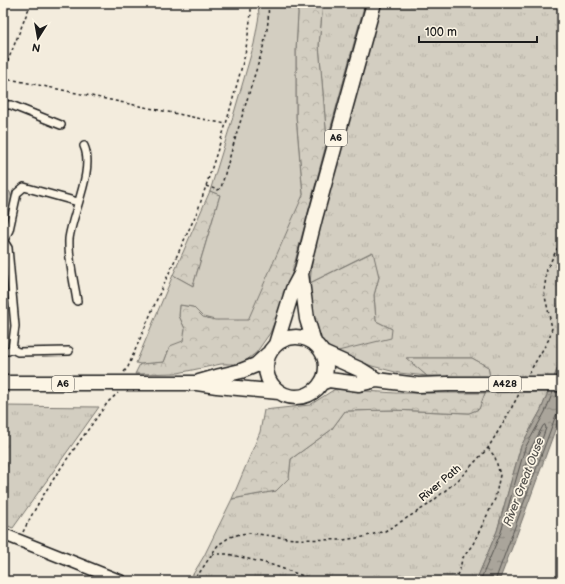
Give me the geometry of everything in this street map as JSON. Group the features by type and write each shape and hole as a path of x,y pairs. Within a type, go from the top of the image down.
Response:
{"highway":[{"name":"A6","path":"197,383 241,371 256,365 272,349 293,289 301,274 374,3"},
{"name":"A6","path":"301,274 307,319 314,342"},
{"path":"295,336 314,342 323,354 326,364 326,374 321,384 316,390 302,396 294,397 279,392 272,386 267,375 266,362 272,349 285,338 295,336"},
{"name":"A428","path":"323,354 361,370 376,380"},
{"name":"A428","path":"321,384 329,380 359,384 376,380 418,385 562,384"},
{"name":"A6","path":"3,383 197,383 279,392"}],"street":[{"path":"3,106 12,105 61,125"},
{"path":"77,301 69,239 87,165 87,152 84,146"},
{"path":"3,352 8,352 12,349 16,326 8,248 3,240 9,230 17,193 24,187 78,202"},
{"path":"12,349 18,352 69,351"},
{"path":"3,534 121,581"}],"path":[{"path":"3,73 31,3"},
{"path":"126,370 198,210 226,124 245,55 251,14 251,3"},
{"path":"206,186 218,190 221,188 232,146 264,42 269,14 268,3"},
{"path":"3,80 14,80 226,124"},
{"path":"526,378 550,339 552,328 544,292 547,269 562,239"},
{"path":"18,541 34,510 56,475 108,402 119,392"},
{"name":"River Path","path":"191,581 200,572 218,545 230,537 240,534 250,533 294,539 343,540 362,537 385,530 428,505 459,479 488,448 505,420 519,392"},
{"path":"454,581 460,570 462,559 473,544 495,499 500,475 494,457 488,448"},
{"path":"212,554 228,554 269,564 318,581"}],"green space":[{"path":"258,3 296,3 298,13 296,50 296,117 303,195 248,320 215,320 203,317 193,307 180,305 179,316 185,329 183,341 170,346 164,362 136,363 173,275 193,286 220,195 210,191 254,44 259,16"},
{"path":"296,3 323,3 319,45 327,141 288,288 270,333 256,353 241,364 221,364 178,373 135,374 140,364 164,362 170,346 185,329 179,316 180,305 193,307 303,195 296,117 296,50 298,13"},
{"path":"323,3 365,3 327,141 319,45"},
{"path":"379,3 562,3 562,357 554,378 490,377 488,367 472,358 407,358 427,376 399,373 372,366 334,352 392,329 376,321 374,295 379,277 372,252 310,283 314,242"},
{"path":"3,188 10,192 12,204 3,235"},
{"path":"210,191 220,195 193,286 173,275"},
{"path":"373,252 379,277 374,295 376,321 392,329 391,338 334,352 319,338 311,316 310,283"},
{"path":"406,358 472,358 488,367 490,377 427,376"},
{"path":"335,389 396,393 485,393 479,409 469,413 392,410 345,411 331,430 291,459 289,478 276,491 232,499 260,432 264,410 310,405"},
{"path":"548,392 541,410 521,446 497,531 476,581 189,581 204,556 232,499 276,491 289,478 291,459 331,430 345,411 392,410 469,413 479,409 485,393"},
{"path":"3,406 99,407 13,528 3,524"}],"water":[{"name":"River Great Ouse","path":"562,357 562,411 513,545 499,581 476,581 497,531 521,446 541,410"}]}
